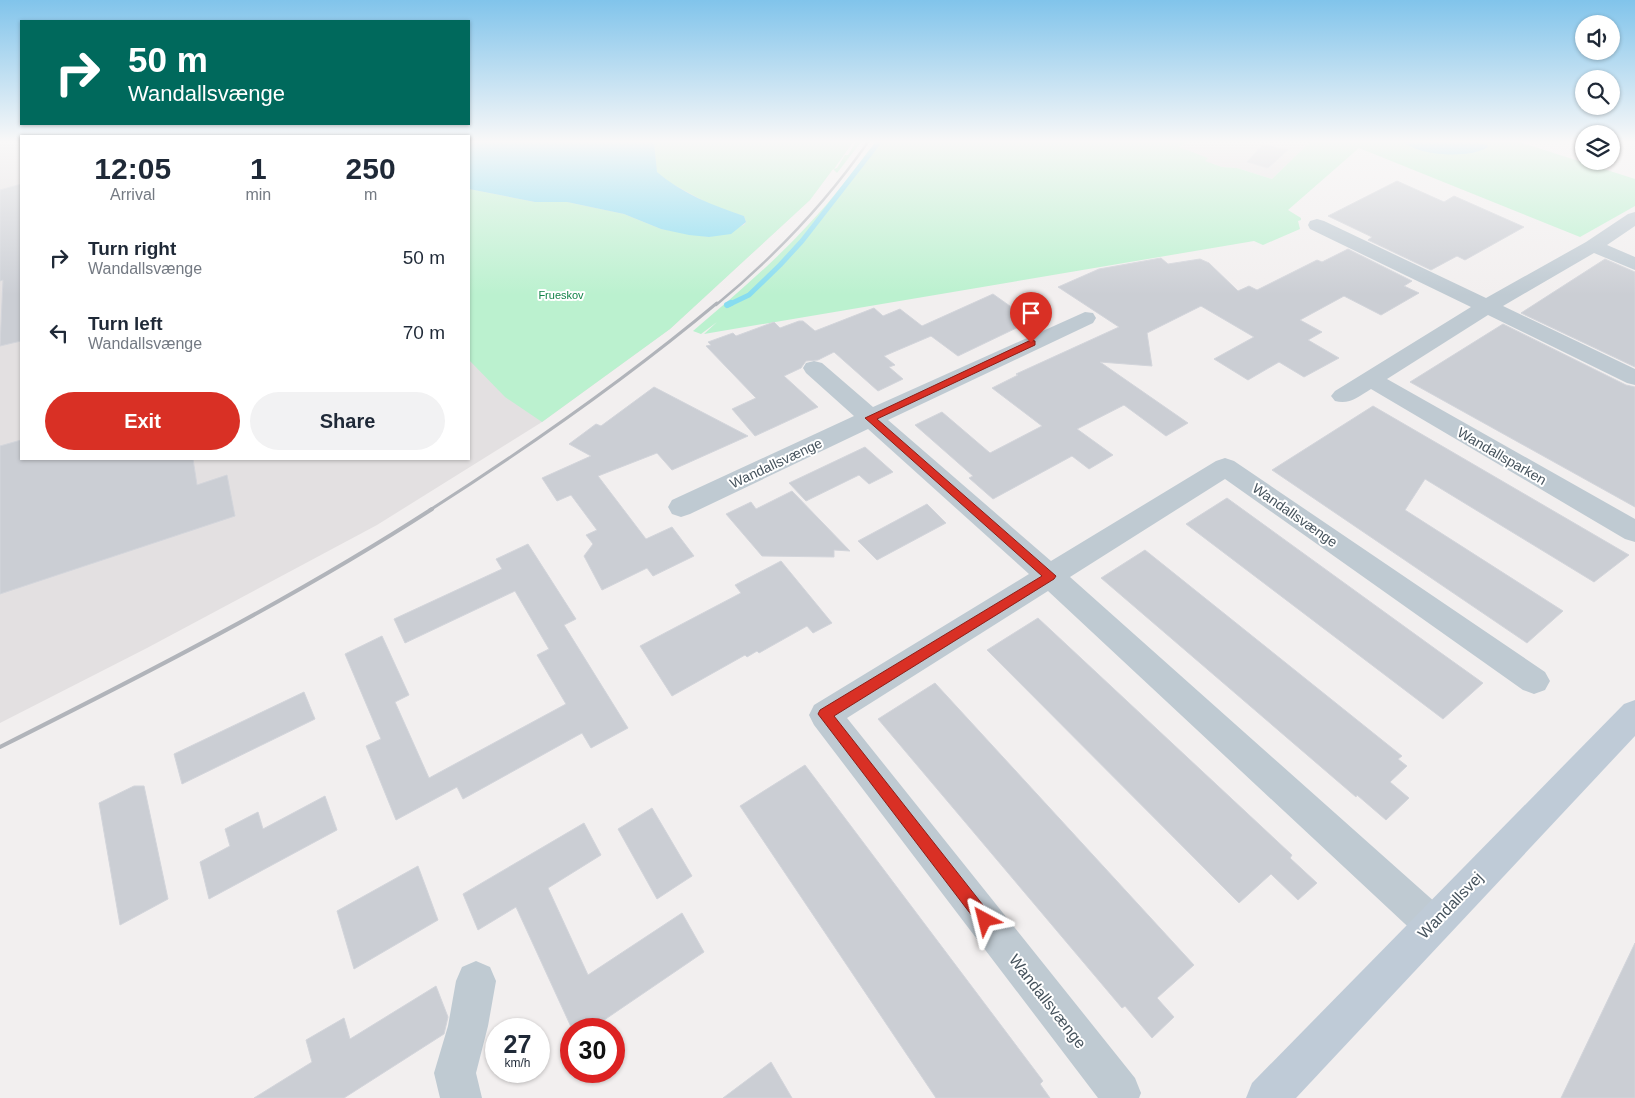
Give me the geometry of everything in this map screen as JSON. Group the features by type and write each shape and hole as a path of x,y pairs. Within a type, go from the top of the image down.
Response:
{"street":[{"path":"1343,396 1488,306 1593,246 1635,218"},
{"path":"1317,225 1635,378"},
{"path":"1593,246 1635,264"},
{"name":"Wandallsvænge","path":"682,508 1085,318"},
{"path":"814,368 1050,576 1432,924"},
{"name":"Wandallsparken","path":"1370,379 1635,532"},
{"name":"Wandallsvænge","path":"1120,1093 825,714 1226,468 1534,681"},
{"name":"Wandallsvej","path":"1267,1098 1432,924 1632,723"},
{"path":"461,1098 455,1074 468,1026 476,981"}],"shaded area":[{"path":"0,193 20,193 20,460 470,460 470,193 815,193 810,200 670,329 542,422 377,525 147,648 0,723"}],"green space":[{"name":"Frueskov","path":"470,193 491,193 535,202 567,202 624,214 661,229 709,237 744,225 746,222 744,216 713,206 690,193 815,193 810,200 670,329 542,422 505,397 470,361"},
{"path":"836,193 1307,193 1288,210 1301,218 1298,221 1300,229 1263,245 1254,241 704,334 717,322 701,334 693,331 781,253"},
{"path":"1471,193 1635,193 1635,206 1580,237"}],"water":[{"path":"491,193 689,193 744,216 746,222 731,234 709,237 661,229 624,214 567,202 535,202"}],"building":[{"path":"0,193 20,193 20,341 0,346 3,280 0,281"},
{"path":"1373,193 1424,193 1444,202 1454,196 1524,227 1465,260 1457,256 1431,270 1368,240 1372,237 1328,216"},
{"path":"1348,249 1412,281 1404,286 1419,293 1381,315 1344,296 1300,320 1322,332 1308,340 1339,358 1304,377 1279,362 1248,380 1214,359 1254,337 1201,306 1147,333 1152,366 1100,362 1188,423 1166,436 1124,405 1077,429 1113,455 1089,469 1072,456 993,499 969,478 973,476 915,425 942,412 990,453 1042,426 992,388 1018,375 1016,374 1119,327 1058,287 1099,269 1161,258 1168,264 1200,259 1209,263 1238,291 1249,286 1257,290 1317,260 1322,262"},
{"path":"1605,259 1635,272 1635,367 1521,313"},
{"path":"993,294 1031,321 958,356 931,336 884,356 895,365 889,367 903,379 878,391 834,352 818,360 806,361 801,368 784,376 818,407 755,436 732,409 756,398 706,346 711,345 708,342 733,333 736,336 774,322 780,328 803,321 815,331 874,308 883,316 900,309 922,326"},
{"path":"1503,324 1626,385 1635,387 1635,507 1410,382"},
{"path":"654,387 748,436 672,470 657,453 598,476 646,539 672,527 694,556 653,576 647,568 602,590 584,556 593,544 586,535 597,530 571,495 557,501 542,478 591,456 569,444 596,424 601,426"},
{"path":"1373,406 1629,555 1594,582 1425,479 1405,510 1563,611 1527,643 1272,470"},
{"path":"20,440 20,460 193,460 197,485 227,475 235,516 0,594 0,446"},
{"path":"865,447 893,472 869,484 859,475 806,501 789,483"},
{"path":"792,491 850,551 834,550 834,557 762,556 726,514 751,502 756,509"},
{"path":"1227,498 1483,683 1443,719 1186,524"},
{"path":"927,504 946,523 877,560 858,541"},
{"path":"528,544 576,619 564,625 628,728 591,748 582,733 463,799 457,787 396,820 366,746 381,739 345,654 382,636 409,695 395,702 429,778 566,704 537,655 549,649 515,591 405,643 394,619 502,569 496,559"},
{"path":"1145,550 1402,756 1398,759 1407,766 1390,782 1409,798 1386,820 1357,795 1356,797 1101,578"},
{"path":"781,561 832,623 813,633 807,626 759,653 757,651 747,657 745,655 672,696 640,646 741,593 735,585"},
{"path":"1038,618 1292,855 1290,858 1317,883 1298,900 1271,874 1239,903 987,650"},
{"path":"935,683 1194,965 1157,998 1174,1017 1152,1038 1125,1006 1122,1008 878,719"},
{"path":"304,692 315,719 182,784 174,754"},
{"path":"805,765 1043,1081 1040,1084 1050,1098 936,1098 740,806"},
{"path":"134,786 144,786 168,899 120,925 99,803"},
{"path":"325,796 337,830 209,899 200,862 230,846 225,829 258,812 263,829"},
{"path":"652,808 692,876 657,899 618,829"},
{"path":"584,823 601,855 548,888 588,975 682,913 704,952 607,1018 567,1018 516,907 478,930 463,894"},
{"path":"418,866 438,920 354,969 337,911"},
{"path":"1635,943 1635,1098 1561,1098"},
{"path":"436,986 448,1017 444,1034 344,1098 254,1098 312,1062 306,1040 344,1018 350,1039"},
{"path":"771,1062 792,1098 723,1098"}],"waterway":[{"path":"728,305 749,295 780,265 802,241 839,193"},
{"path":"727,305 731,303"}],"railway":[{"path":"716,305 778,249 829,193"},
{"path":"430,510 577,411 717,303"},
{"path":"0,747 219,634 380,542 432,509"}],"route":[{"path":"985,920 825,714 1050,576 870,418 1031,343"}]}
